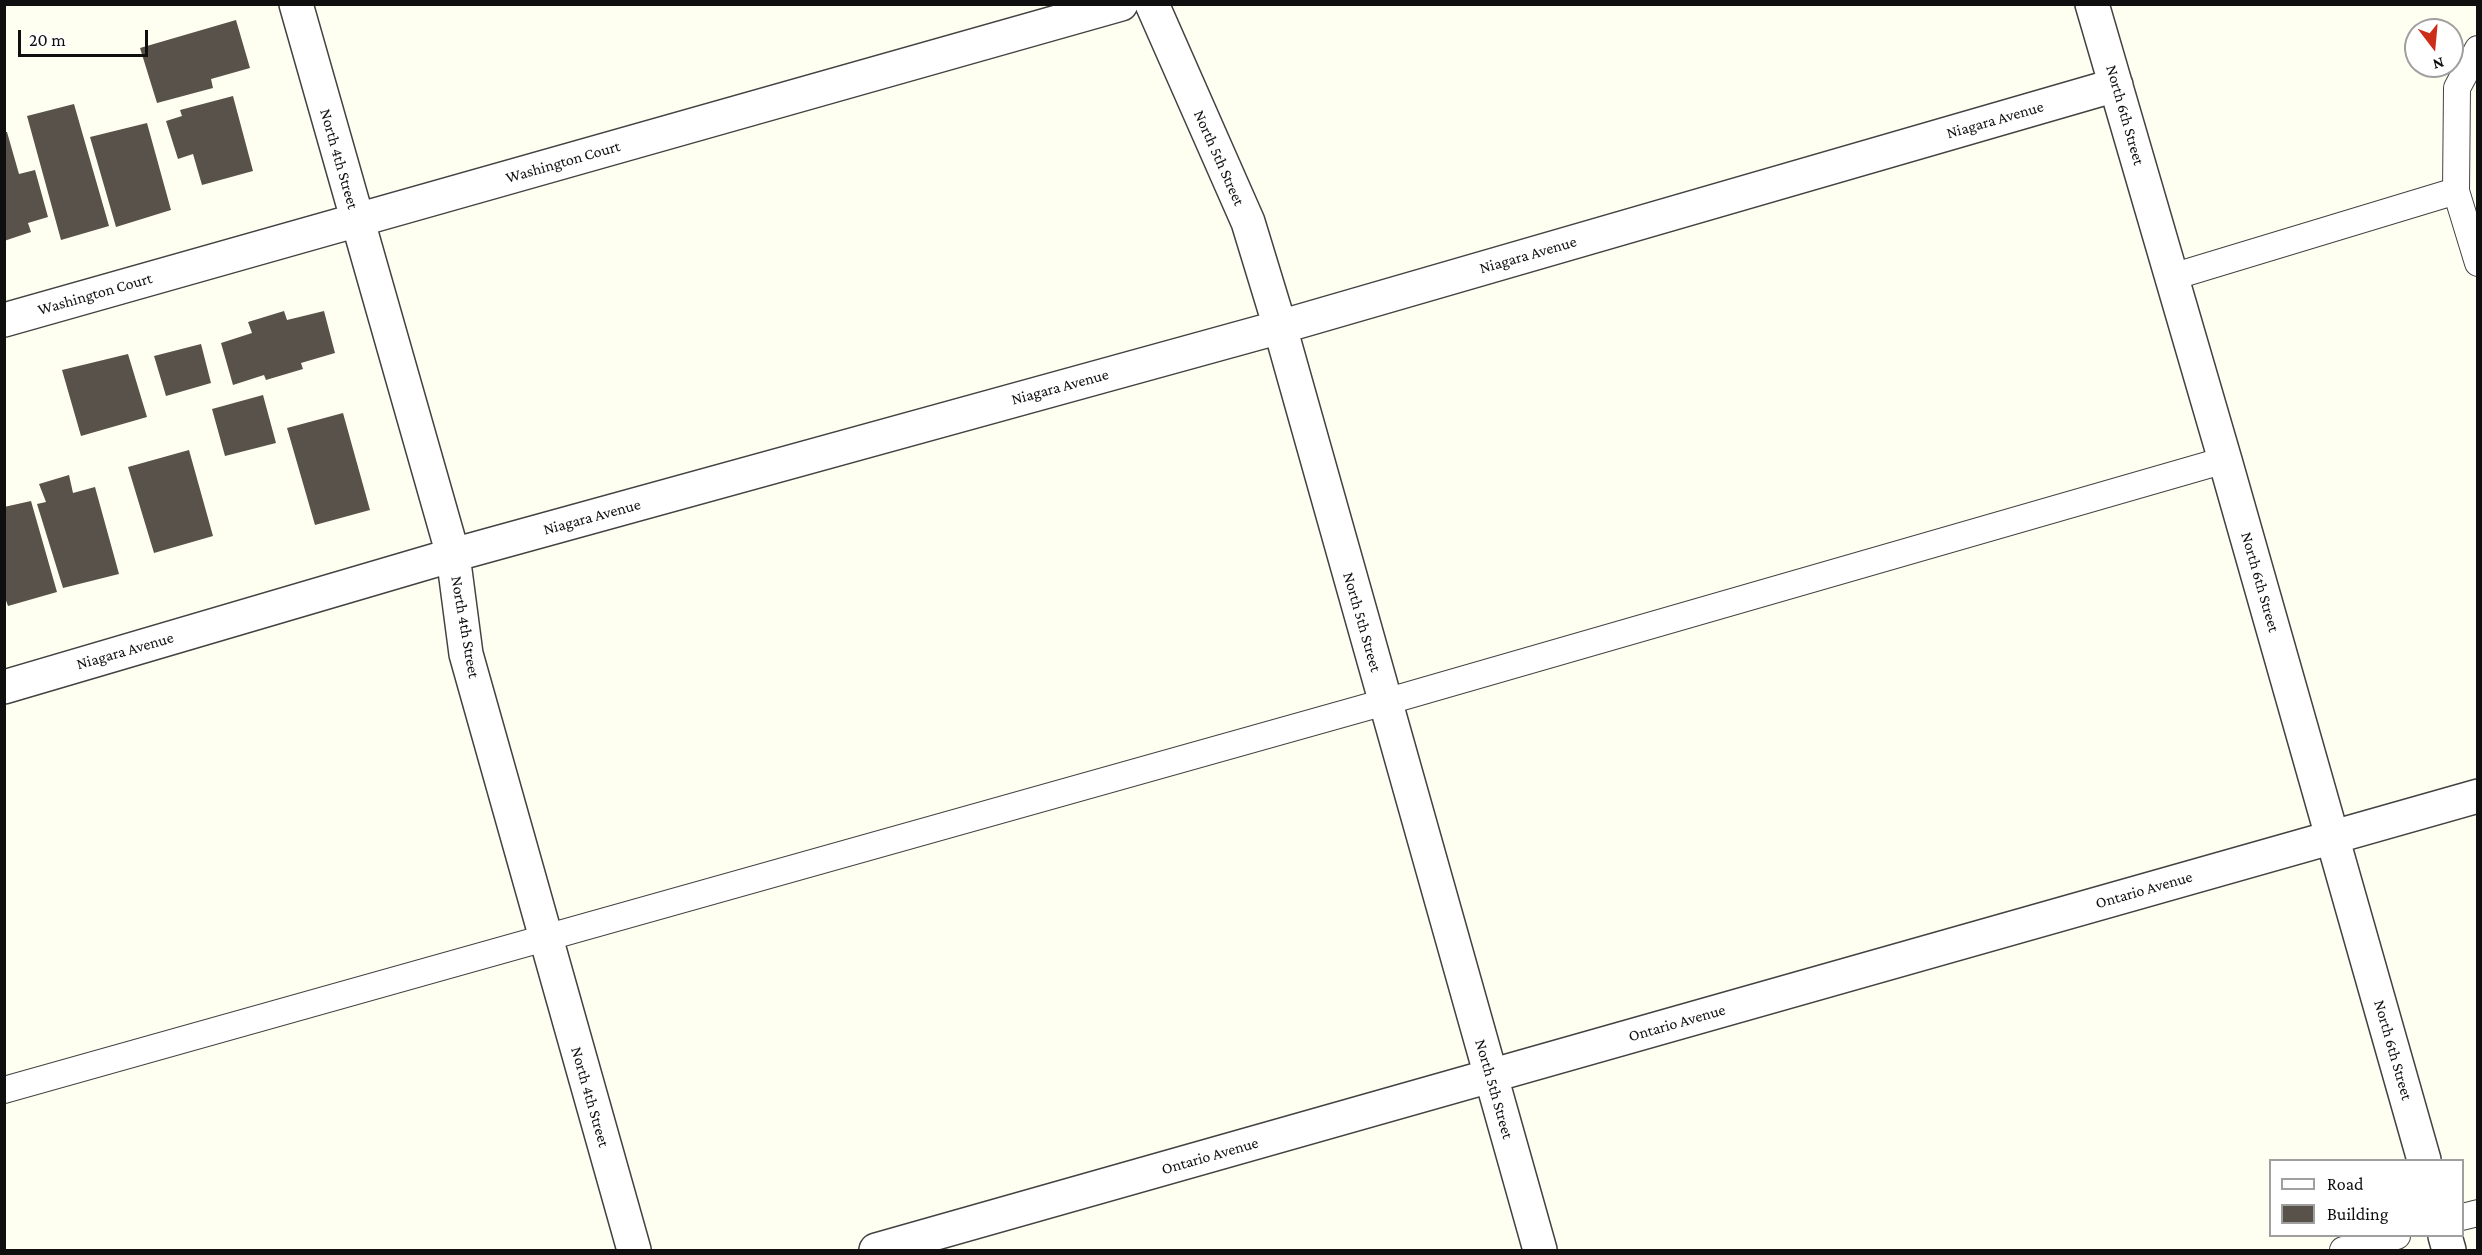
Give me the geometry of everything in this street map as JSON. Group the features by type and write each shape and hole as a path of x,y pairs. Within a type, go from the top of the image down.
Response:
{"street":[{"name":"North 4th Street","path":"296,4 453,555 466,654 634,1251"},
{"name":"Washington Court","path":"4,320 1121,4"},
{"name":"North 5th Street","path":"1152,4 1248,222 1280,327 1540,1251"},
{"name":"North 6th Street","path":"2092,4 2225,460 2423,1159"},
{"name":"Niagara Avenue","path":"4,687 453,555 1280,327 2116,85"},
{"name":"Ontario Avenue","path":"876,1251 2478,796"}],"lane":[{"path":"2478,49 2457,88 2456,190 2478,262"},
{"path":"2172,277 2456,190"},
{"path":"4,1090 1385,702 2225,460"},
{"path":"2343,1251 2393,1237"}],"building":[{"path":"236,20 250,68 211,79 213,88 157,103 140,48"},
{"path":"233,96 253,171 202,185 193,154 178,159 166,121 182,116 180,110"},
{"path":"74,104 109,226 61,240 27,116"},
{"path":"147,123 171,210 116,227 90,137"},
{"path":"4,132 7,132 19,174 35,170 48,217 28,223 31,232 4,241"},
{"path":"284,311 287,320 324,311 335,353 301,363 303,369 266,380 264,375 233,385 221,343 252,333 248,322"},
{"path":"201,344 211,383 166,396 154,356"},
{"path":"128,354 147,417 81,436 62,370"},
{"path":"263,395 276,443 225,456 212,409"},
{"path":"343,413 370,510 315,525 287,428"},
{"path":"189,450 213,536 154,553 128,467"},
{"path":"69,475 73,493 95,487 119,574 63,588 37,504 46,502 39,484"},
{"path":"31,501 57,592 8,606 4,595 4,507"}]}
